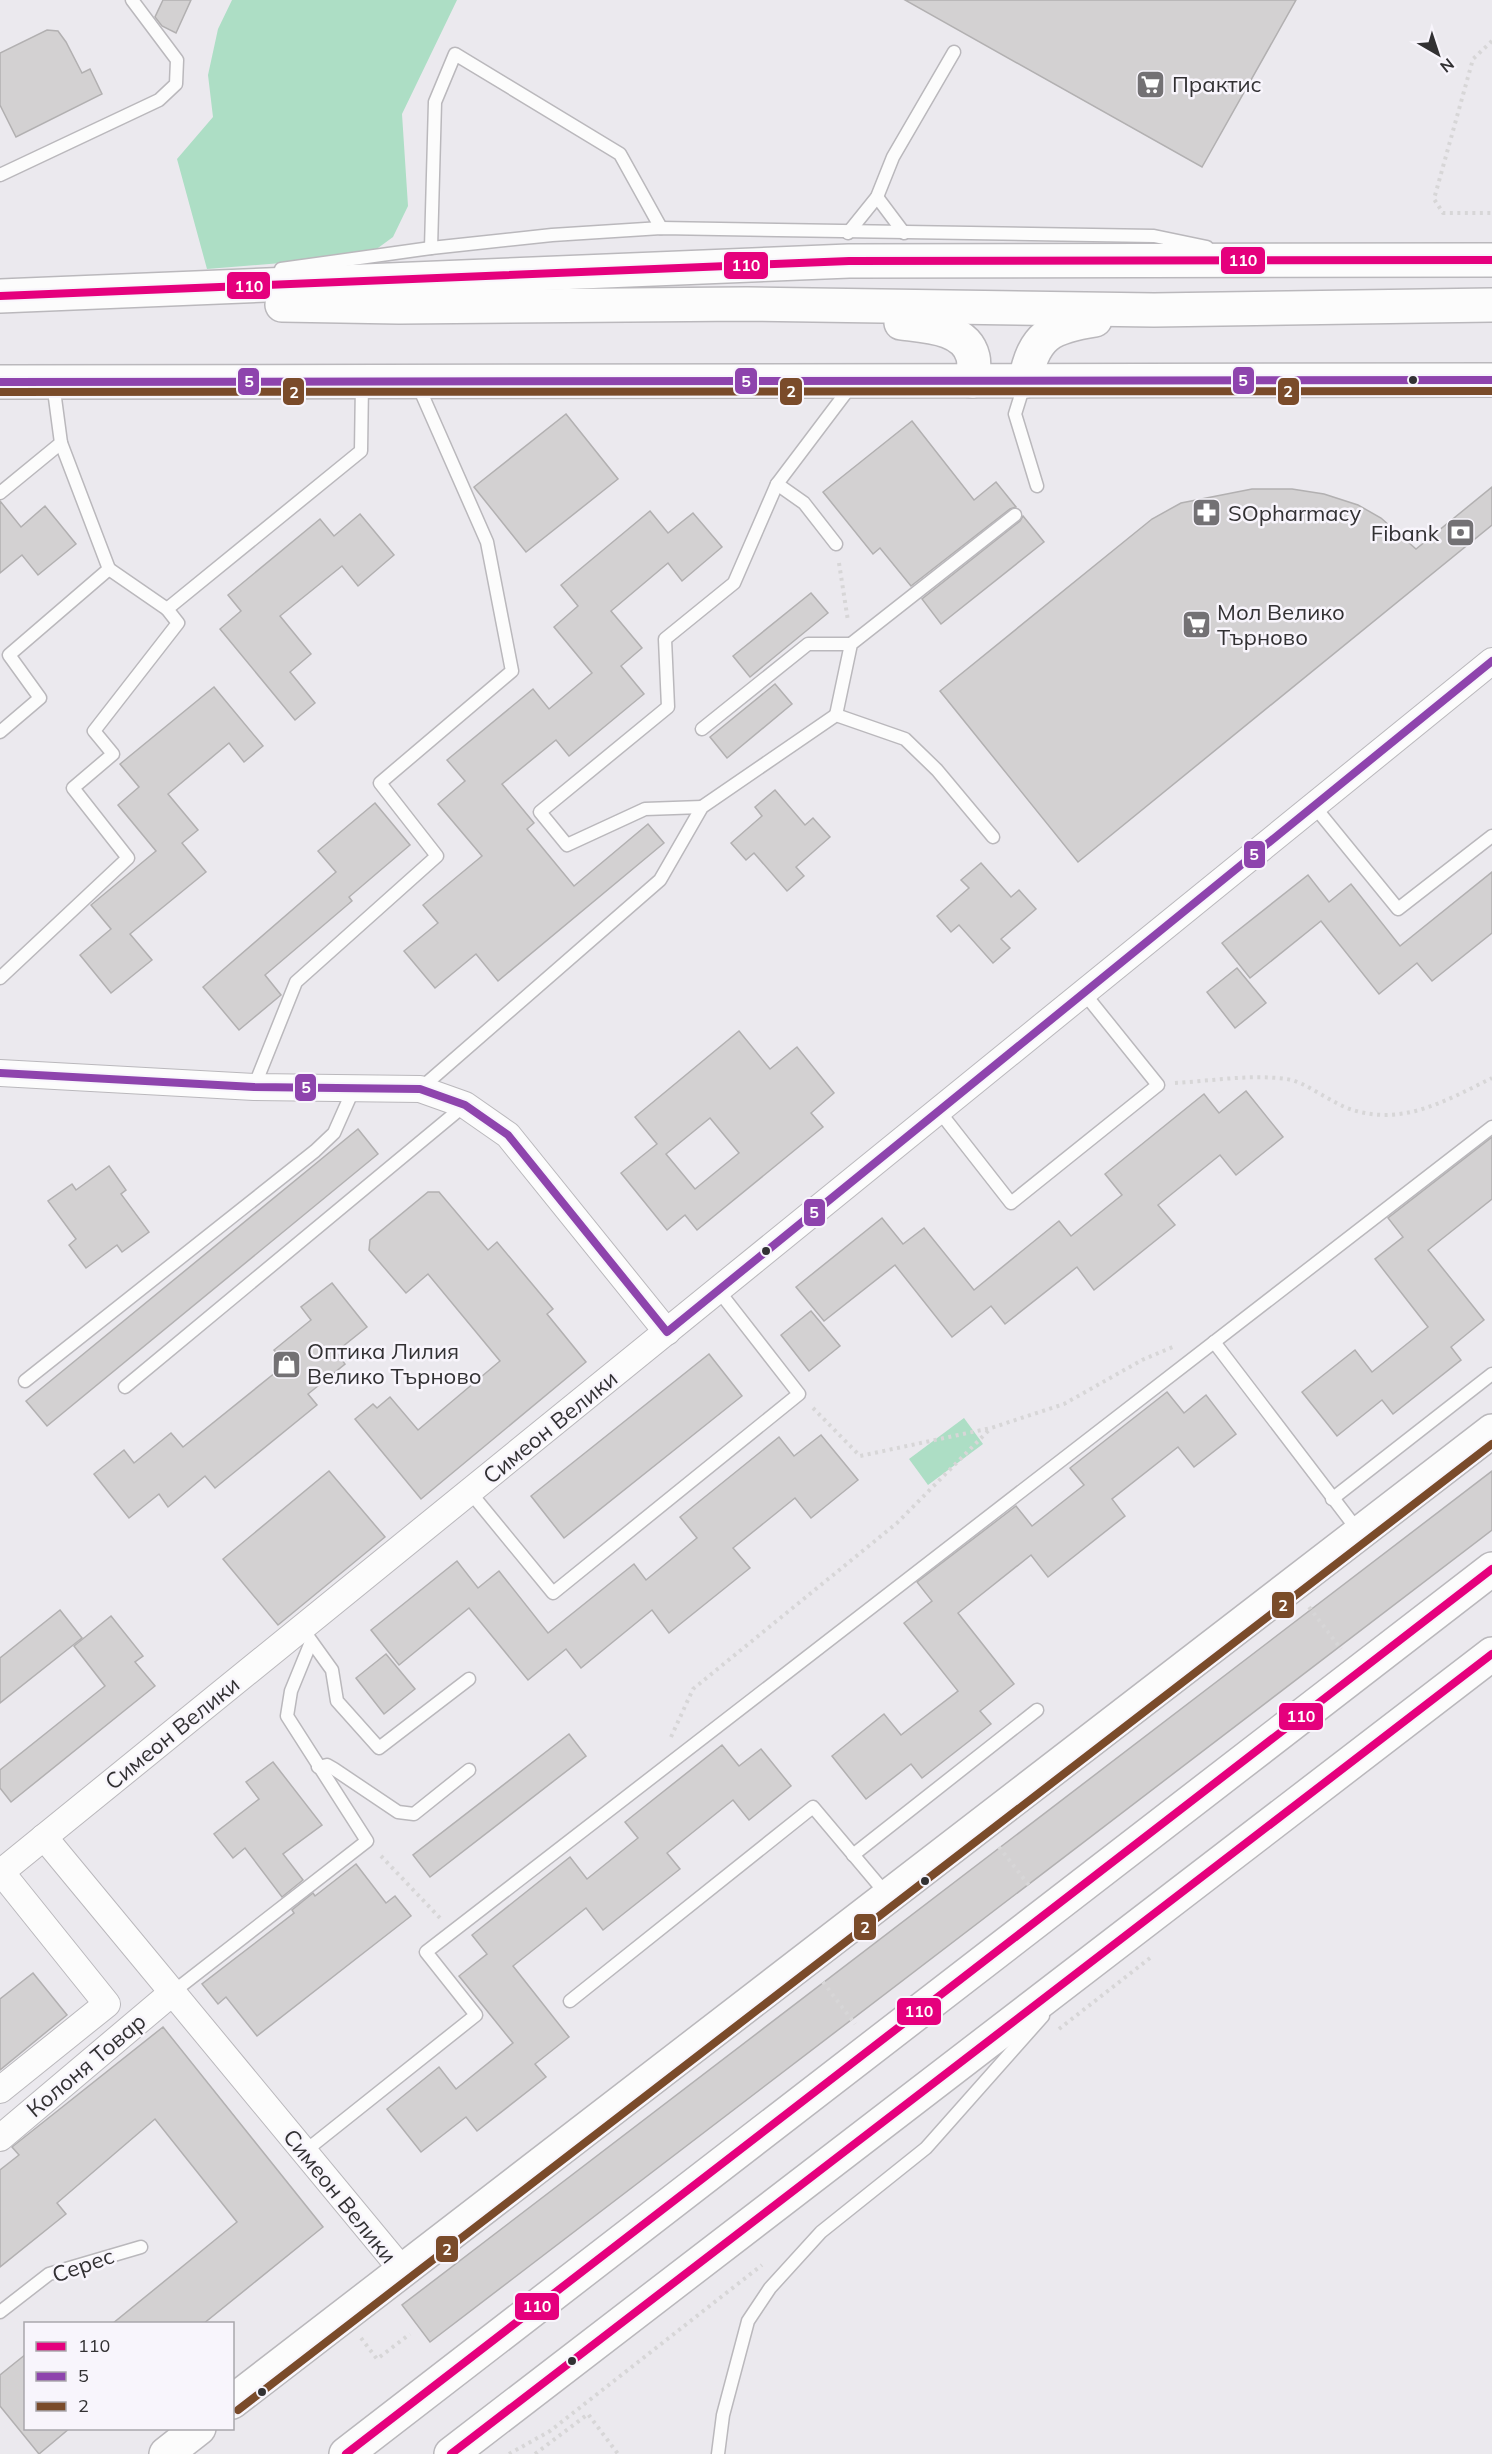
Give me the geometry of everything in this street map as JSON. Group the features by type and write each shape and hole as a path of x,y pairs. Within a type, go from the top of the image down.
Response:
{"main road":[{"path":"0,298 849,261 1492,260"},
{"path":"0,298 399,307 747,304 1154,310 1492,305"},
{"path":"747,304 935,327 956,336 969,348 974,357 972,381"},
{"path":"1025,381 1034,349 1053,331 1079,322 1154,310"},
{"path":"0,382 1492,380"},
{"path":"234,2400 1492,1431"},
{"path":"346,2454 1492,1569"},
{"path":"451,2454 1492,1654"},
{"path":"166,2454 196,2430"}],"street":[{"name":"Симеон Велики","path":"403,2271 44,1837 307,1634 470,1492 1492,661"},
{"path":"0,1073 254,1087 420,1089 465,1105 508,1135 667,1332"},
{"path":"0,2090 107,2004 1,1872 44,1837"},
{"name":"Колоня Товар","path":"0,2138 173,1992"}],"lane":[{"path":"0,175 159,100 176,84 177,60 132,0"},
{"path":"848,233 877,197 893,157 954,52"},
{"path":"431,248 435,102 454,54 620,154 661,228"},
{"path":"877,197 904,233"},
{"path":"132,291 431,248 552,235 661,228 848,233 1154,236 1264,260"},
{"path":"167,609 361,451 362,381"},
{"path":"254,1087 296,982 438,856 380,783 512,671 487,542 416,381"},
{"path":"702,807 645,808 567,845 540,812 668,707 665,639 734,583 777,484 855,381"},
{"path":"1025,381 1015,414 1037,486"},
{"path":"0,978 128,858 73,788 112,754 94,731 178,623 167,609 109,569 61,443 53,382"},
{"path":"0,494 61,443"},
{"path":"777,484 804,503 836,544"},
{"path":"702,729 808,644 851,644 1015,515"},
{"path":"0,732 40,698 9,655 109,569"},
{"path":"420,1089 660,880 702,807 837,715 851,644"},
{"path":"837,715 905,740 936,770 993,837"},
{"path":"1314,806 1398,909 1492,836"},
{"path":"939,1111 1011,1203 1158,1085 1084,993"},
{"path":"25,1381 315,1151 334,1133 354,1088"},
{"path":"125,1387 465,1105"},
{"path":"304,2152 476,2015 426,1952 1492,1128"},
{"path":"470,1492 553,1593 799,1394 718,1290"},
{"path":"1214,1342 1359,1533"},
{"path":"1332,1499 1492,1374"},
{"path":"307,1634 332,1670 338,1701 379,1748 469,1679"},
{"path":"173,1992 367,1841 287,1716 291,1692 307,1634"},
{"path":"853,1855 1037,1710"},
{"path":"318,1767 327,1766 334,1769 398,1812 414,1814 469,1770"},
{"path":"570,2001 813,1807 888,1897"},
{"path":"718,2454 723,2415 748,2321 770,2288 821,2232 926,2148 1086,1968"},
{"name":"Серес","path":"0,2312 49,2274 141,2247"}],"path":[{"path":"1492,41 1473,58 1434,199 1443,213 1492,213"},
{"path":"836,544 851,644"},
{"path":"1158,1085 1238,1079 1288,1079 1353,1110 1400,1116 1436,1105 1492,1078"},
{"path":"799,1394 860,1456 991,1428 1064,1404 1142,1360 1197,1335 1214,1342"},
{"path":"651,1777 693,1689 897,1523 991,1428"},
{"path":"1292,1585 1358,1672"},
{"path":"982,1825 1048,1911"},
{"path":"367,1841 452,1931"},
{"path":"806,1960 873,2047"},
{"path":"344,2316 377,2359 410,2334"},
{"path":"535,2454 588,2414 618,2454"}],"green space":[{"path":"232,0 457,0 402,114 408,206 393,237 367,256 207,269 177,159 213,117 208,75 218,29"},
{"path":"964,1418 983,1444 928,1485 909,1459"}],"building":[{"path":"163,0 191,0 176,33 162,26 155,17"},
{"name":"Практис","path":"905,0 1296,0 1202,167"},
{"path":"47,30 58,31 82,73 90,69 102,94 16,137 0,105 0,53"},
{"path":"566,414 618,479 526,552 474,487"},
{"path":"912,421 974,500 996,482 1016,507 1010,509 911,586 880,548 873,554 823,492"},
{"name":"Мол Велико Търново","path":"1492,487 1492,525 1078,862 940,691 1152,519 1181,503 1252,489 1292,489 1324,494 1358,505 1381,518 1416,549"},
{"path":"0,501 21,527 45,506 76,544 38,575 22,555 0,573"},
{"path":"650,511 668,533 693,513 722,547 682,581 668,563 611,611 642,648 621,666 644,694 569,756 556,740 502,784 534,823 527,829 574,886 648,824 664,843 498,981 476,954 435,988 404,951 438,923 423,905 482,856 438,804 465,781 447,760 533,689 549,709 592,673 554,627 578,606 561,585"},
{"path":"360,514 394,555 358,586 342,566 280,616 311,654 290,672 315,703 295,720 220,629 241,611 228,595 320,519 334,536"},
{"path":"1023,516 1044,542 941,624 922,599 1020,521"},
{"path":"811,593 828,613 750,677 733,656"},
{"path":"775,684 792,704 727,758 710,737"},
{"path":"214,687 263,746 244,762 229,743 168,794 198,830 182,843 206,872 130,934 152,960 111,993 80,955 111,929 91,905 156,851 118,805 139,787 120,764"},
{"path":"775,790 805,825 813,818 830,837 796,867 804,876 787,891 754,853 746,860 731,843 762,816 755,807"},
{"path":"375,803 410,845 349,897 352,901 265,975 281,995 239,1030 203,987 336,872 318,851"},
{"path":"981,863 1011,897 1019,890 1036,909 1001,939 1010,948 993,963 959,925 951,932 937,916 969,888 961,880"},
{"path":"1492,872 1492,933 1432,981 1417,963 1379,994 1321,921 1250,978 1222,943 1308,875 1329,902 1351,884 1400,946"},
{"path":"1237,968 1266,1003 1235,1028 1207,992"},
{"path":"739,1031 770,1069 797,1047 834,1093 811,1113 823,1127 697,1230 685,1215 667,1230 621,1173 657,1144 635,1117","holes":["710,1118 739,1153 695,1189 666,1154"]},
{"path":"1246,1091 1283,1137 1236,1175 1220,1155 1158,1205 1175,1225 1094,1290 1077,1267 1005,1324 991,1306 952,1337 895,1265 824,1321 796,1287 882,1218 903,1244 924,1228 974,1290 1059,1221 1071,1236 1122,1195 1105,1174 1204,1094 1219,1113"},
{"path":"358,1129 378,1154 47,1426 26,1401"},
{"path":"1492,1137 1492,1199 1428,1250 1484,1320 1451,1347 1461,1360 1393,1414 1382,1400 1337,1436 1302,1392 1355,1350 1372,1372 1428,1327 1375,1259 1403,1237 1388,1218"},
{"path":"109,1166 126,1190 121,1194 149,1232 122,1252 117,1245 86,1268 69,1245 76,1239 48,1201 72,1184 76,1190"},
{"path":"428,1192 439,1192 488,1250 497,1242 553,1309 547,1314 586,1362 421,1499 355,1419 373,1404 377,1408 390,1397 418,1430 500,1361 428,1274 406,1293 369,1250 370,1240"},
{"path":"332,1283 367,1327 336,1352 345,1364 308,1394 317,1405 215,1488 205,1476 168,1507 159,1494 129,1518 94,1474 124,1450 134,1463 171,1433 183,1447 286,1364 274,1350 311,1320 301,1307"},
{"path":"811,1311 840,1346 809,1371 781,1335"},
{"path":"709,1354 742,1396 564,1538 531,1496"},
{"path":"1167,1392 1184,1413 1206,1395 1236,1434 1194,1467 1178,1447 1112,1499 1125,1516 1048,1577 1031,1555 958,1613 1014,1684 980,1711 991,1724 922,1778 911,1764 866,1799 832,1756 884,1714 901,1735 958,1691 904,1623 932,1601 917,1582 1016,1506 1032,1526 1084,1485 1070,1468"},
{"path":"821,1435 858,1480 811,1518 795,1498 733,1548 750,1568 669,1633 652,1610 581,1668 566,1649 528,1680 469,1608 399,1665 371,1630 457,1561 478,1588 499,1571 548,1633 634,1564 646,1580 697,1538 680,1517 779,1437 794,1456"},
{"path":"329,1471 385,1537 278,1625 223,1559"},
{"path":"1492,1471 1492,1530 430,2342 402,2305"},
{"path":"60,1610 82,1638 0,1703 0,1658"},
{"path":"111,1616 143,1656 135,1662 155,1686 11,1802 0,1788 0,1770 105,1686 74,1646"},
{"path":"386,1654 415,1689 384,1714 356,1678"},
{"path":"569,1734 586,1756 430,1877 413,1855"},
{"path":"722,1745 739,1766 761,1749 791,1786 749,1820 733,1800 667,1853 680,1869 603,1930 586,1908 513,1966 569,2037 535,2064 546,2077 477,2131 466,2117 421,2152 387,2109 439,2067 456,2089 513,2043 459,1976 487,1954 472,1935 570,1857 587,1879 638,1838 625,1822"},
{"path":"273,1762 322,1825 283,1854 303,1880 282,1897 245,1848 233,1858 214,1834 259,1799 246,1782"},
{"path":"356,1864 386,1903 395,1896 411,1916 257,2036 226,1997 218,2004 202,1984 294,1913 292,1910 313,1893 315,1896"},
{"path":"33,1973 67,2015 0,2070 0,1999"},
{"path":"163,2027 323,2227 205,2322 114,2322 237,2222 155,2119 57,2203 66,2214 0,2267 0,2170 19,2155 12,2147"},
{"path":"24,2356 24,2430 68,2430 39,2454 0,2406 0,2375"}],"transit line":[{"name":"110","path":"0,296 849,261 1492,260"},
{"name":"5","path":"0,382 1492,380"},
{"name":"2","path":"0,392 1492,391"},
{"name":"5","path":"0,1073 254,1087 420,1089 465,1105 508,1135 667,1332 1492,661"},
{"name":"2","path":"238,2410 1492,1444"},
{"name":"110","path":"346,2454 1492,1569"},
{"name":"110","path":"451,2454 1492,1654"}],"place":[{"name":"Практис","path":"1151,84"},
{"name":"SOpharmacy","path":"1207,513"},
{"name":"Fibank","path":"1460,533"},
{"name":"Мол Велико Търново","path":"1196,625"},
{"name":"Оптика Лилия Велико Търново","path":"286,1364"}]}
